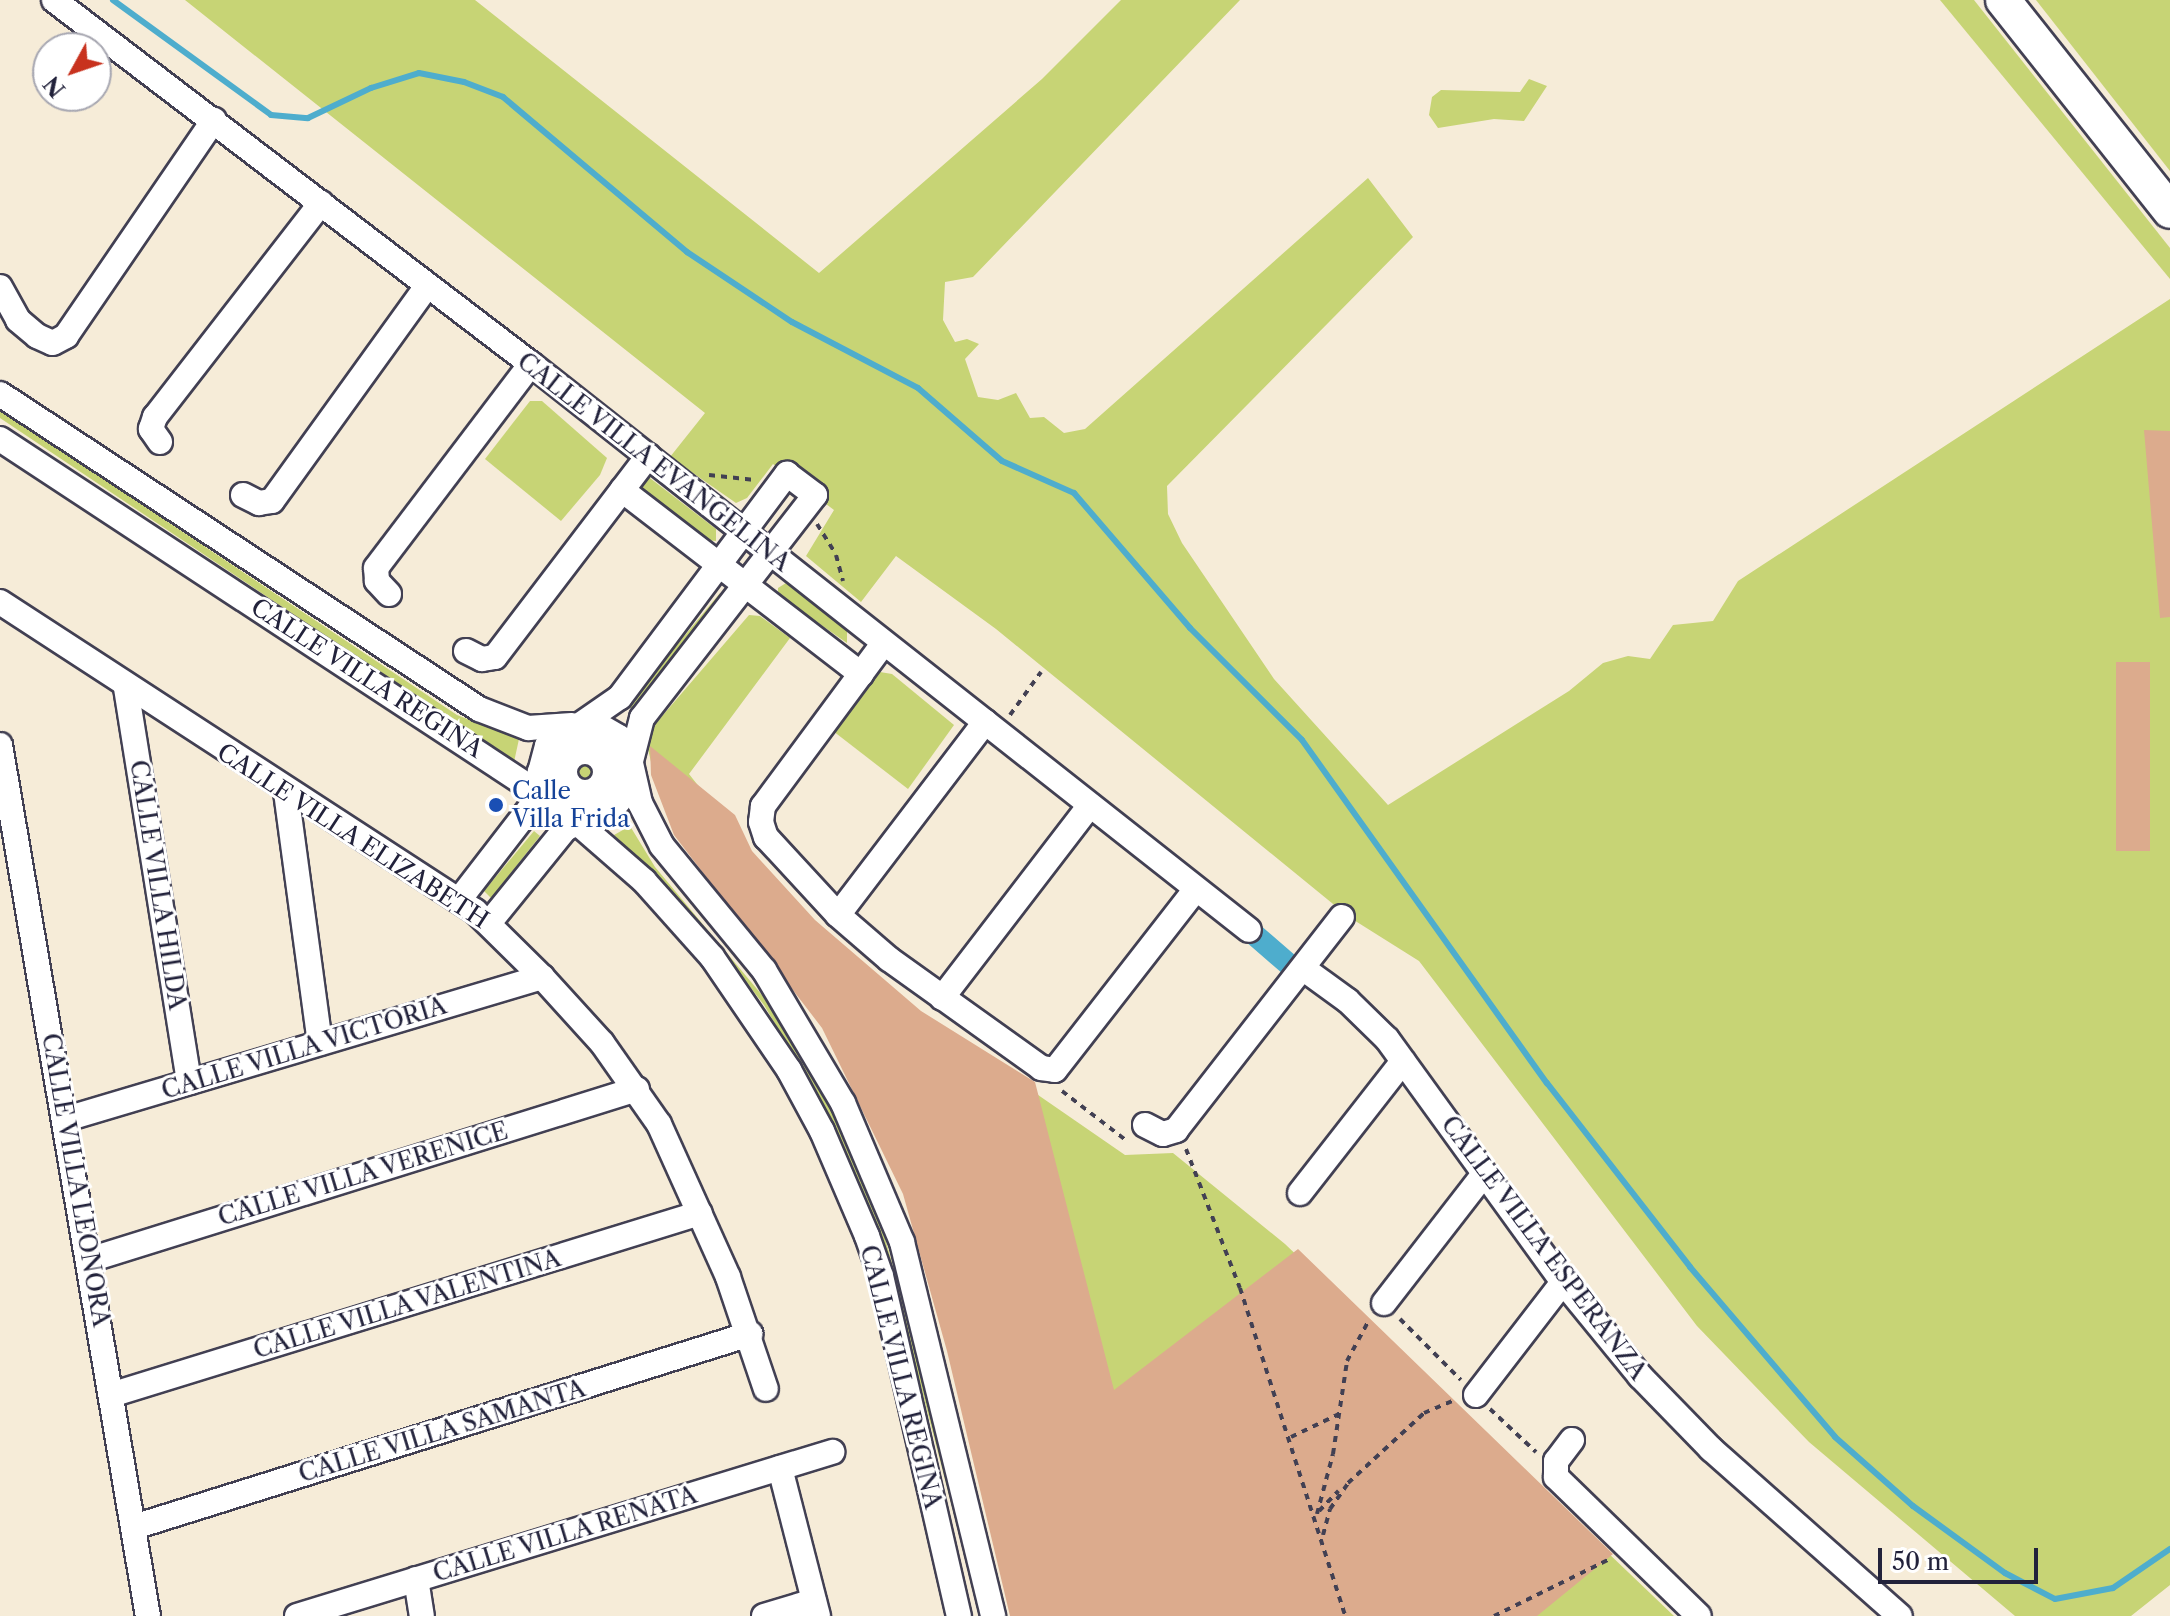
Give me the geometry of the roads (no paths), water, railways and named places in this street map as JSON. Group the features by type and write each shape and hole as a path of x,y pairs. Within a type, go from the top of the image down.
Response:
{"main road":[{"path":"2003,0 2170,211"}],"street":[{"name":"CALLE VILLA EVANGELINA","path":"54,0 648,456 743,562 861,674"},
{"path":"0,287 18,320 37,336 53,343 66,336 214,120"},
{"path":"160,442 151,429 155,417 321,203"},
{"path":"243,495 259,503 272,501 428,285"},
{"path":"389,594 377,581 376,568 531,364"},
{"name":"CALLE VILLA REGINA","path":"0,394 479,709 528,728 585,774 644,881 712,957 789,1070 822,1131 881,1276 959,1616"},
{"name":"CALLE VILLA REGINA","path":"0,439 640,803 662,846 764,970 865,1147 902,1242 993,1616"},
{"path":"466,651 477,658 495,657 648,456"},
{"name":"CALLE VILLA EVANGELINA","path":"622,490 883,644 1249,930"},
{"path":"459,900 642,718 743,562"},
{"path":"489,923 560,835 620,697 743,562"},
{"name":"CALLE VILLA ELIZABETH","path":"0,602 286,792 459,900 489,923 542,977 637,1089 700,1213 750,1334 766,1389"},
{"path":"883,644 761,814 766,837 838,915 942,998 1048,1069 1196,889"},
{"name":"CALLE VILLA HILDA","path":"126,688 189,1082"},
{"path":"838,915 991,727"},
{"name":"CALLE VILLA LEONORA","path":"0,745 114,1394 148,1616"},
{"path":"286,792 320,1043"},
{"path":"942,998 1090,805"},
{"path":"1158,1128 1304,969 1342,917"},
{"name":"CALLE VILLA ESPERANZA","path":"1304,969 1348,1001 1403,1061 1563,1282 1640,1376 1711,1449 1900,1616"},
{"name":"CALLE VILLA VICTORIA","path":"66,1119 542,977"},
{"path":"1299,1193 1403,1061"},
{"name":"CALLE VILLA VERENICE","path":"89,1260 637,1089"},
{"path":"1384,1303 1484,1174"},
{"name":"CALLE VILLA VALENTINA","path":"114,1394 700,1213"},
{"path":"1476,1395 1563,1282"},
{"name":"CALLE VILLA SAMANTA","path":"134,1527 750,1334"},
{"path":"1572,1440 1556,1461 1556,1477 1625,1549 1699,1616"},
{"name":"CALLE VILLA RENATA","path":"297,1616 832,1452"},
{"path":"764,1616 816,1608 780,1468"},
{"path":"416,1579 422,1616"}],"waterway":[{"path":"113,0 271,115 308,118 371,88 419,73 464,82 503,97 687,252 792,322 918,388 1002,461 1074,493 1190,628 1302,740 1547,1083 1690,1267 1835,1437 1913,1506 2005,1573 2055,1599 2113,1588 2170,1549"},
{"path":"1249,930 1300,974"}],"place":[{"name":"Calle Villa Frida","path":"496,805"}]}
